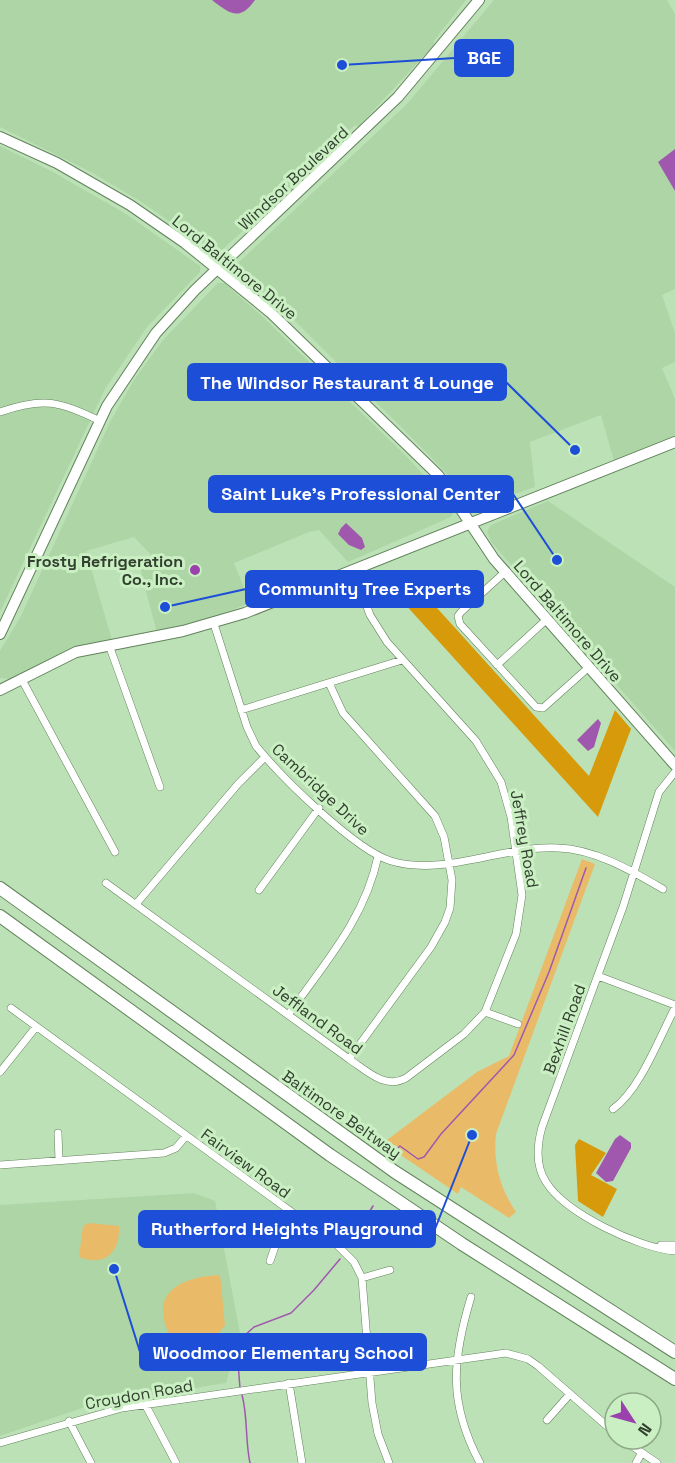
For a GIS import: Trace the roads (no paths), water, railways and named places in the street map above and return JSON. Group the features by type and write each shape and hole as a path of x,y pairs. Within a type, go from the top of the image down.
{"highway":[{"name":"Baltimore Beltway","path":"0,888 369,1154 522,1256 675,1352"},
{"path":"0,916 356,1172 509,1275 675,1379"}],"main road":[{"name":"Windsor Boulevard","path":"0,634 100,421 126,375 156,333 218,268 391,104 479,0"},
{"name":"Lord Baltimore Drive","path":"0,137 57,163 114,195 218,268 279,320 447,487 484,546 505,572 675,765"},
{"path":"0,690 76,652 214,624 675,442"}],"street":[{"path":"0,412 33,402 54,402 100,421"},
{"name":"Jeffrey Road","path":"354,569 370,615 402,660 476,741 494,767 507,798 522,895 520,919 485,1012"},
{"path":"505,572 458,616 460,624 496,665 533,704 540,708 589,667"},
{"path":"496,665 546,620"},
{"name":"Cambridge Drive","path":"214,624 251,738 265,757 355,842 378,856 414,865 544,848 566,848 634,872 663,889"},
{"path":"109,645 160,787"},
{"path":"242,710 402,660"},
{"path":"21,678 115,852"},
{"path":"330,683 343,713 435,816 444,837 450,862 452,893 445,922 431,947 349,1059"},
{"path":"136,904 238,784 265,757"},
{"name":"Bexhill Road","path":"675,772 659,792 598,976 538,1140 538,1160 545,1181 558,1197 611,1231 650,1246 675,1251"},
{"path":"259,890 319,808"},
{"path":"288,1015 360,914 378,856"},
{"name":"Jeffland Road","path":"106,883 381,1080 399,1082 464,1034 485,1012"},
{"path":"598,976 675,1007 627,1097 613,1109"},
{"name":"Fairview Road","path":"11,1008 348,1255 362,1278 375,1420 389,1463"},
{"path":"485,1012 518,1024"},
{"path":"0,1072 36,1027"},
{"path":"58,1133 59,1160"},
{"path":"0,1165 164,1153 176,1148 186,1136"},
{"path":"270,1261 288,1209"},
{"name":"Bexhill Road","path":"650,1246 675,1245"},
{"path":"362,1278 390,1270"},
{"path":"471,1297 455,1359 459,1412 467,1437 480,1463"},
{"name":"Croydon Road","path":"0,1443 69,1421 145,1404 493,1354 518,1355 538,1366 603,1423"},
{"path":"289,1383 302,1463"},
{"path":"547,1420 570,1394"},
{"path":"145,1404 177,1463"},
{"path":"69,1421 92,1463"},
{"path":"637,1451 657,1463"},
{"path":"636,1463 641,1454"}],"waterway":[{"path":"394,1151 400,1146 418,1159 424,1157 441,1134 514,1055 549,972 586,868"},
{"path":"350,1244 373,1206"},
{"path":"240,1388 238,1363 244,1336 254,1327 291,1313 340,1259"},
{"path":"242,1395 250,1463"}],"place":[{"name":"BGE","path":"342,65"},
{"name":"The Windsor Restaurant & Lounge","path":"575,450"},
{"name":"Saint Luke’s Professional Center","path":"557,560"},
{"name":"Frosty Refrigeration Co., Inc.","path":"195,570"},
{"name":"Community Tree Experts","path":"165,607"},
{"name":"Rutherford Heights Playground","path":"472,1135"},
{"name":"Woodmoor Elementary School","path":"114,1269"}]}
